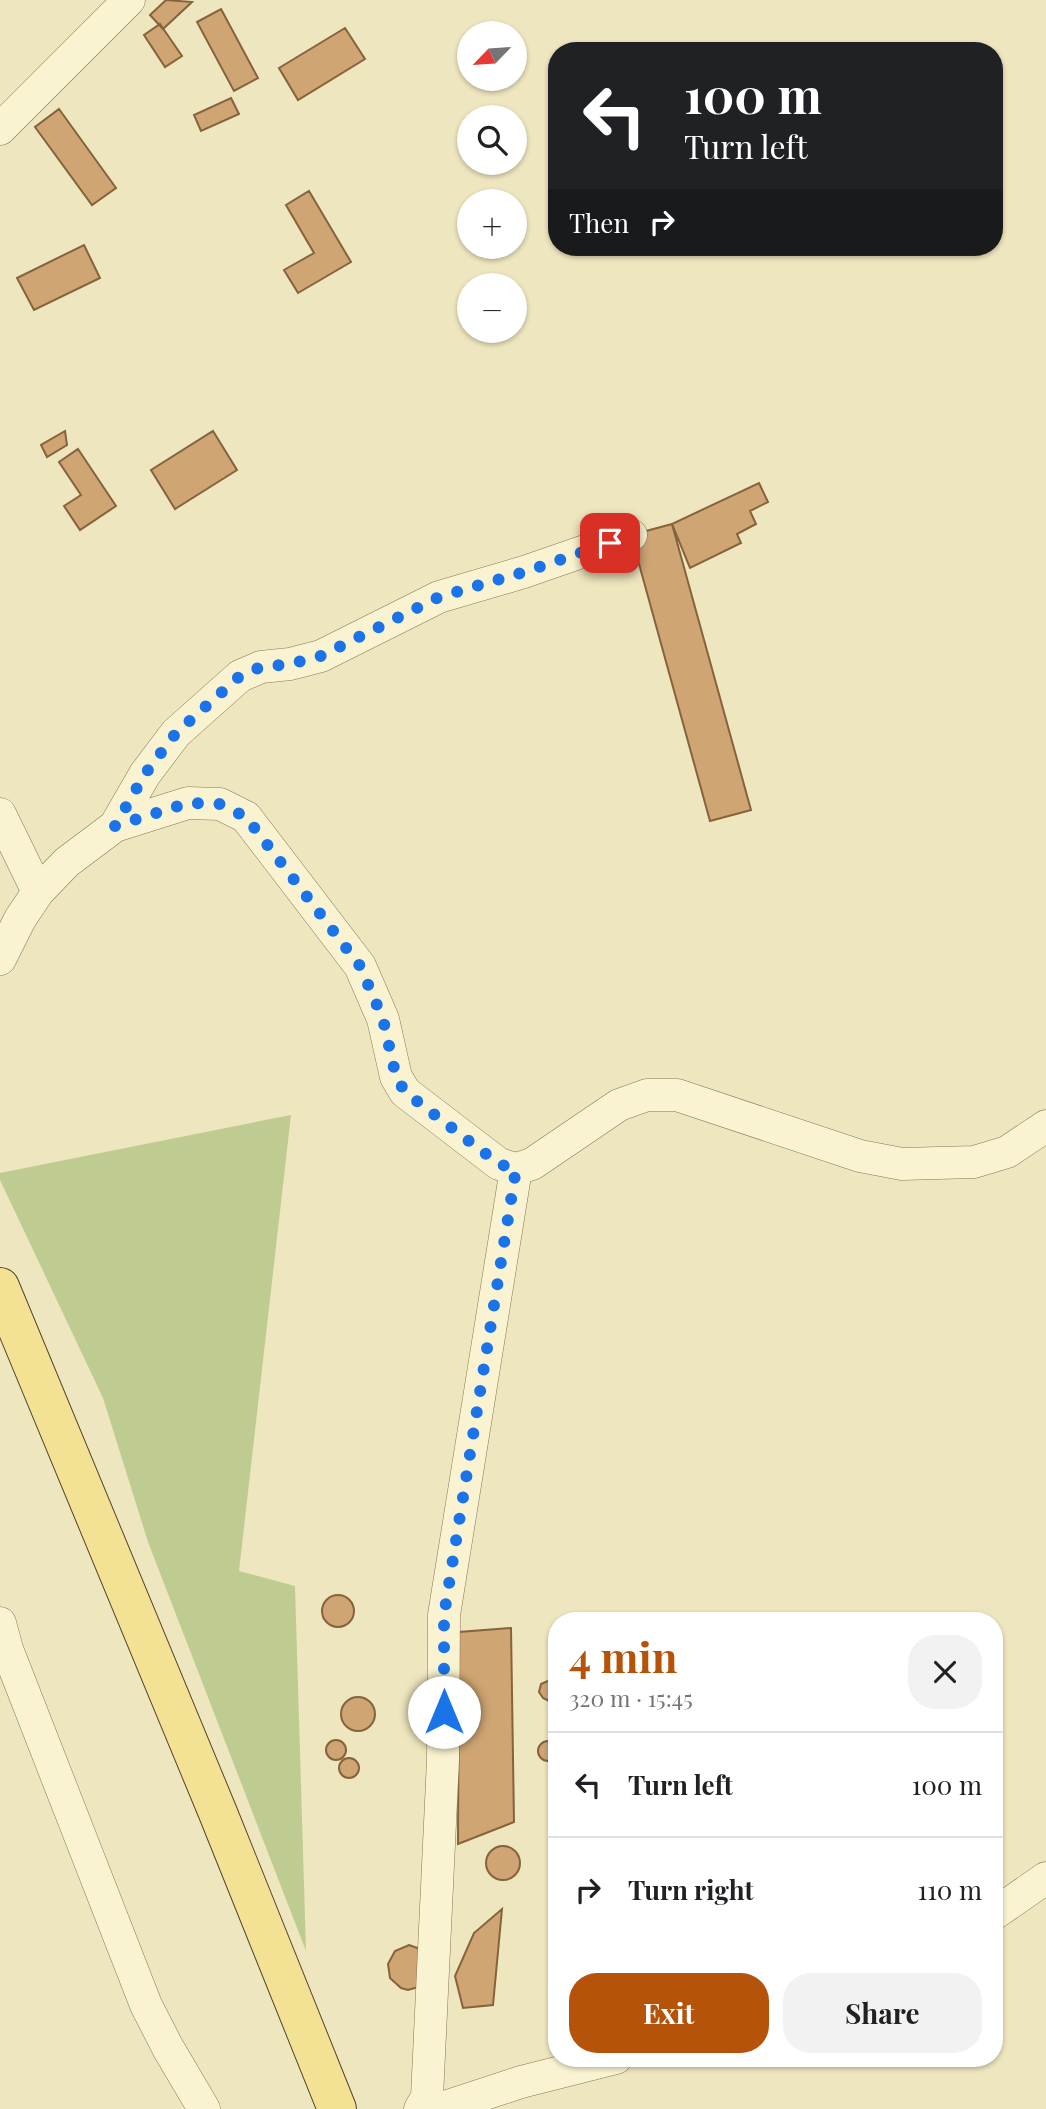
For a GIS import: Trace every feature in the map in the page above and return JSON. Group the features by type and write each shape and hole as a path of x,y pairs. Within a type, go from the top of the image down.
{"main road":[{"path":"0,1287 218,1813 337,2109"}],"street":[{"path":"0,129 129,0"},
{"path":"115,826 145,774 176,733 240,676 261,667 290,664 321,656 439,597 524,572 631,535"},
{"path":"0,959 19,919 38,892 67,862 115,826 188,803 220,804 246,817 360,966 383,1019 396,1077 405,1092 499,1164 516,1169 532,1164 619,1105 647,1095 677,1095 860,1156 902,1164 974,1161 1007,1152 1046,1126"},
{"path":"0,814 38,892"},
{"path":"420,2109 427,2097 441,1814 444,1615 516,1169"},
{"path":"0,1623 7,1649 146,2005 204,2109"},
{"path":"1003,1908 1046,1878"},
{"path":"439,2109 521,2082 580,2067"}],"green space":[{"path":"291,1115 239,1571 295,1586 306,1951 148,1542 103,1398 0,1180 0,1173"}],"building":[{"path":"166,0 192,2 163,29 150,15"},
{"path":"221,9 258,78 234,91 197,22"},
{"path":"160,24 182,56 165,67 144,35"},
{"path":"345,28 365,59 298,100 279,68"},
{"path":"231,98 239,114 201,131 194,115"},
{"path":"59,109 116,188 92,205 35,127"},
{"path":"309,191 351,262 298,293 284,270 314,253 286,205"},
{"path":"84,245 100,278 34,310 17,278"},
{"path":"65,431 67,445 47,457 41,445"},
{"path":"213,431 237,470 175,509 151,470"},
{"path":"78,449 116,506 80,530 64,506 81,495 59,462"},
{"path":"759,483 768,502 750,511 756,524 737,534 741,543 690,568 672,524"},
{"path":"672,524 751,810 710,821 631,535"},
{"path":"338,1595 349,1600 354,1611 349,1622 338,1627 327,1622 322,1611 327,1600"},
{"path":"511,1628 514,1822 458,1844 459,1632"},
{"path":"548,1681 548,1700 539,1692 541,1684"},
{"path":"358,1697 370,1702 375,1714 370,1726 358,1731 346,1726 341,1714 346,1702"},
{"path":"336,1740 343,1743 346,1750 343,1757 336,1760 329,1757 326,1750 329,1743"},
{"path":"548,1741 548,1761 538,1755 538,1747"},
{"path":"349,1758 356,1761 359,1768 356,1775 349,1778 342,1775 339,1768 342,1761"},
{"path":"503,1846 515,1851 520,1863 515,1875 503,1880 491,1875 486,1863 491,1851"},
{"path":"502,1909 493,2005 463,2008 455,1976 474,1933"},
{"path":"409,1945 423,1950 422,1986 408,1990 401,1988 390,1978 388,1964 395,1951"}],"route":[{"path":"444,1712 444,1615 516,1169 499,1164 405,1092 396,1077 383,1019 360,966 246,817 220,804 188,803 115,826 145,774 176,733 240,676 261,667 290,664 321,656 439,597 610,543"}]}
